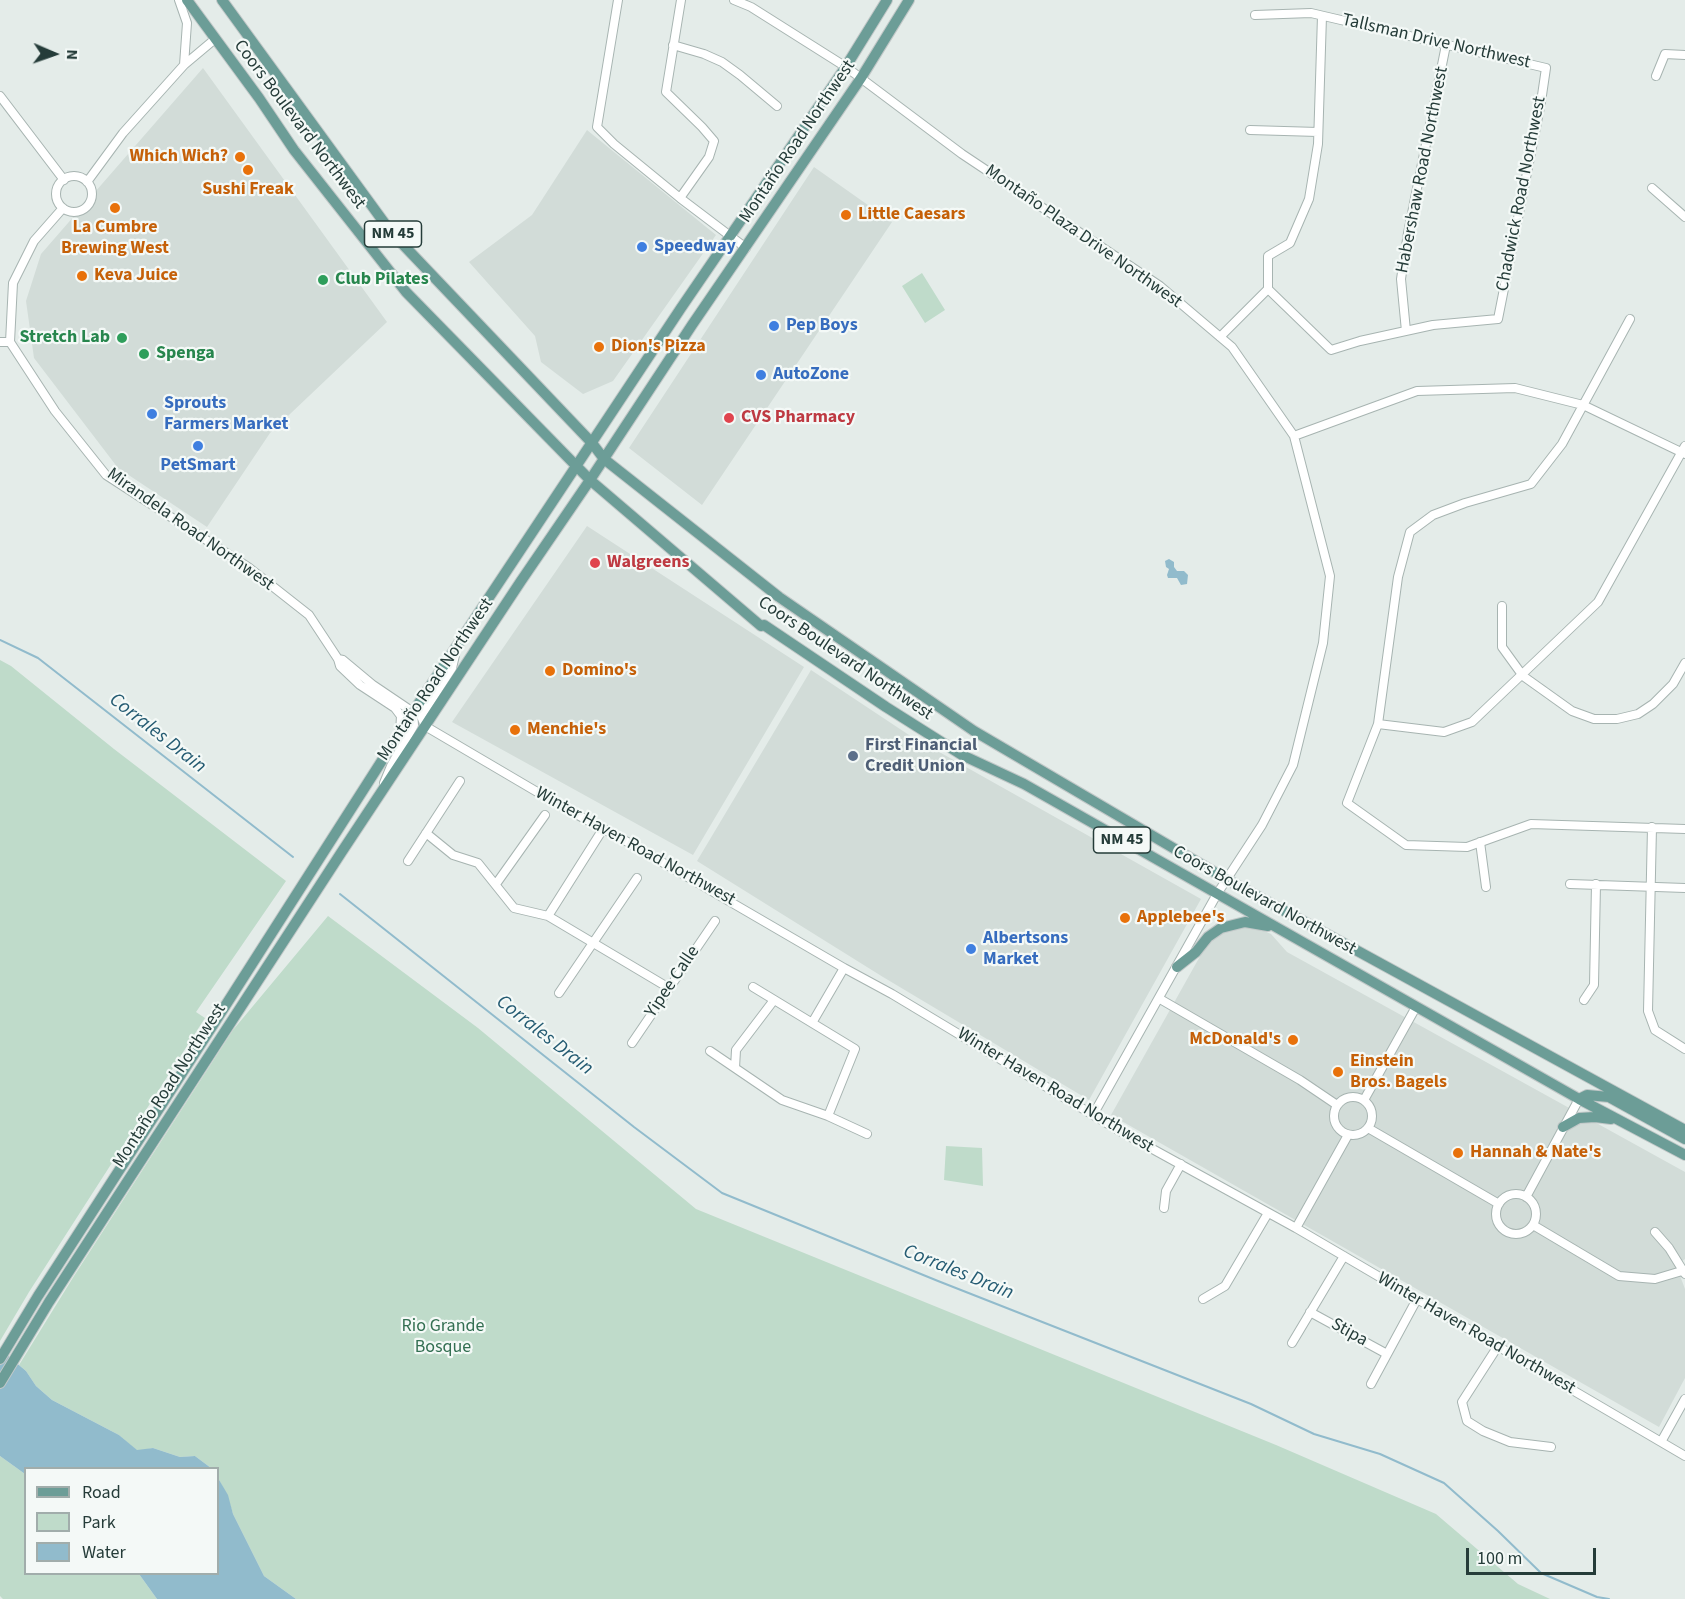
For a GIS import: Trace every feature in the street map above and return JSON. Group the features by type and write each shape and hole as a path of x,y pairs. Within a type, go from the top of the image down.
{"main road":[{"name":"Coors Boulevard Northwest","path":"187,0 294,150 406,292 590,480 761,626 764,625 962,755 1024,784 1579,1099 1685,1155"},
{"name":"Coors Boulevard Northwest","path":"222,0 392,232 592,443 604,459 779,597 974,731 1226,879 1685,1130"},
{"name":"Montaño Road Northwest","path":"0,1359 38,1296 413,712 846,67 887,0"},
{"name":"Montaño Road Northwest","path":"0,1383 49,1302 381,792 692,325 861,78 909,0"},
{"path":"1177,967 1221,927 1245,922 1277,927"},
{"path":"1579,1099 1593,1095 1609,1097 1685,1139"},
{"path":"1563,1127 1579,1118 1619,1120"}],"street":[{"path":"179,0 187,23 184,65"},
{"path":"618,0 597,127 614,144 680,198 746,248"},
{"path":"680,198 710,157 714,141 666,92 681,0"},
{"name":"Montaño Plaza Drive Northwest","path":"734,0 753,4 846,67 962,154 1160,286 1232,347 1294,436 1330,576 1323,643 1293,765 1262,825 1217,894 1093,1115"},
{"name":"Tallsman Drive Northwest","path":"1255,15 1311,13 1546,68"},
{"path":"1220,337 1268,289 1268,256 1290,243 1309,199 1318,132 1322,16"},
{"path":"87,182 123,133 184,65 215,39"},
{"path":"673,45 722,62 777,106"},
{"name":"Habershaw Road Northwest","path":"1406,331 1401,279 1408,233 1446,45"},
{"path":"1656,76 1665,54 1685,56"},
{"name":"Chadwick Road Northwest","path":"1406,331 1433,325 1498,319 1546,68"},
{"path":"0,96 64,180"},
{"path":"1250,130 1318,132"},
{"path":"75,176 87,182 92,193 88,205 76,212 63,208 56,193 64,180 75,176"},
{"path":"1652,188 1685,217"},
{"path":"0,342 10,342 13,283 34,241 63,208"},
{"path":"1268,289 1330,350 1406,331"},
{"path":"1630,319 1562,444 1531,484 1433,515 1410,532 1398,577 1378,724 1347,803 1406,845 1467,846 1531,824 1685,829"},
{"name":"Mirandela Road Northwest","path":"10,342 56,411 106,475 248,567 309,615 338,659 340,666 358,684 395,708 401,716 400,732"},
{"path":"1294,436 1416,391 1515,388 1583,405 1684,451 1598,602 1523,676 1472,722 1444,732 1378,724"},
{"path":"1502,606 1502,647 1523,676 1572,711 1594,719 1617,719 1638,714 1653,704 1672,684 1685,663"},
{"path":"425,726 421,716 452,668 456,647"},
{"path":"338,659 343,660 373,685 413,712 414,725 391,766 381,792"},
{"name":"Winter Haven Road Northwest","path":"425,726 892,994 1093,1115 1296,1228 1685,1456"},
{"path":"408,861 460,781"},
{"path":"496,884 544,815"},
{"path":"1652,827 1648,1011 1655,1030 1685,1049"},
{"path":"548,916 603,829"},
{"path":"426,833 453,855 478,863 514,908 548,916 669,988"},
{"path":"1480,842 1486,887"},
{"path":"559,993 637,878"},
{"path":"1570,884 1685,888"},
{"path":"1584,1000 1594,985 1596,884"},
{"name":"Yipee Calle","path":"632,1043 715,921"},
{"path":"812,1023 844,968"},
{"path":"753,987 855,1049 828,1116"},
{"path":"1160,999 1300,1080 1337,1105"},
{"path":"735,1068 735,1050 774,1000"},
{"path":"1364,1100 1416,1007"},
{"path":"710,1051 782,1100 828,1116 867,1134"},
{"path":"1349,1097 1364,1100 1372,1114 1368,1128 1359,1135 1348,1135 1338,1129 1333,1118 1337,1105 1349,1097"},
{"path":"1526,1197 1579,1099"},
{"path":"1368,1128 1499,1204"},
{"path":"1296,1228 1348,1135"},
{"path":"1164,1208 1166,1191 1181,1164"},
{"path":"1513,1195 1526,1197 1534,1206 1536,1213 1533,1225 1523,1233 1510,1234 1496,1220 1499,1204 1506,1197 1513,1195"},
{"path":"1203,1299 1225,1286 1268,1213"},
{"path":"1533,1225 1619,1275 1655,1279 1684,1272 1669,1248 1655,1232"},
{"path":"1292,1343 1344,1256"},
{"path":"1371,1384 1417,1299"},
{"name":"Stipa","path":"1310,1312 1387,1354"},
{"path":"1498,1346 1462,1402 1467,1422 1510,1442 1551,1447"},
{"path":"1661,1442 1685,1399"}],"shaded area":[{"path":"203,68 387,322 270,433 207,527 118,468 34,358 26,301 41,254"},
{"path":"587,130 716,235 613,381 583,394 541,362 535,336 469,262 532,215"},
{"path":"814,167 892,222 702,505 629,448"},
{"path":"587,526 804,667 693,855 452,722"},
{"path":"811,670 909,735 1201,899 1089,1100 883,977 697,861"},
{"path":"1237,925 1255,927 1271,934 1287,952 1685,1172 1685,1259 1676,1265 1685,1289 1685,1378 1659,1427 1111,1115 1208,942 1218,934"}],"green space":[{"path":"922,273 945,310 925,323 902,286"},
{"path":"0,660 11,666 114,749 286,881 196,1012 205,1018 0,1341"},
{"name":"Rio Grande Bosque","path":"328,916 478,1028 696,1209 1276,1445 1436,1514 1518,1584 1550,1599 296,1599 264,1576 233,1514 219,1480 219,1467 210,1467 195,1456 180,1457 153,1448 137,1451 119,1435 52,1400 36,1386 19,1365 233,1030"},
{"path":"946,1146 982,1148 983,1186 944,1180"},
{"path":"0,1456 24,1473 24,1575 140,1575 157,1599 3,1599 0,1596"}],"water":[{"path":"1169,559 1174,562 1177,571 1184,571 1188,575 1187,584 1181,585 1177,578 1168,578 1169,569 1165,561"},
{"path":"0,1349 26,1371 36,1386 52,1400 119,1435 137,1450 153,1448 180,1457 195,1456 210,1467 24,1467 24,1473 0,1456"},
{"path":"219,1480 228,1495 233,1514 264,1576 296,1599 157,1599 140,1575 219,1575"}],"waterway":[{"name":"Corrales Drain","path":"0,640 38,658 293,857"},
{"name":"Corrales Drain","path":"340,894 634,1127 722,1193 1251,1404 1314,1434 1380,1454 1444,1483 1541,1573 1597,1597 1609,1599"}],"place":[{"name":"Which Wich?","path":"240,157"},
{"name":"Sushi Freak","path":"248,170"},
{"name":"La Cumbre Brewing West","path":"115,208"},
{"name":"Little Caesars","path":"846,215"},
{"name":"Speedway","path":"642,247"},
{"name":"Keva Juice","path":"82,276"},
{"name":"Club Pilates","path":"323,280"},
{"name":"Pep Boys","path":"774,326"},
{"name":"Stretch Lab","path":"122,338"},
{"name":"Dion's Pizza","path":"599,347"},
{"name":"Spenga","path":"144,354"},
{"name":"AutoZone","path":"761,375"},
{"name":"Sprouts Farmers Market","path":"152,414"},
{"name":"CVS Pharmacy","path":"729,418"},
{"name":"PetSmart","path":"198,446"},
{"name":"Walgreens","path":"595,563"},
{"name":"Domino's","path":"550,671"},
{"name":"Menchie's","path":"515,730"},
{"name":"First Financial Credit Union","path":"853,756"},
{"name":"Applebee's","path":"1125,918"},
{"name":"Albertsons Market","path":"971,949"},
{"name":"McDonald's","path":"1293,1040"},
{"name":"Einstein Bros. Bagels","path":"1338,1072"},
{"name":"Hannah & Nate's","path":"1458,1153"}]}
